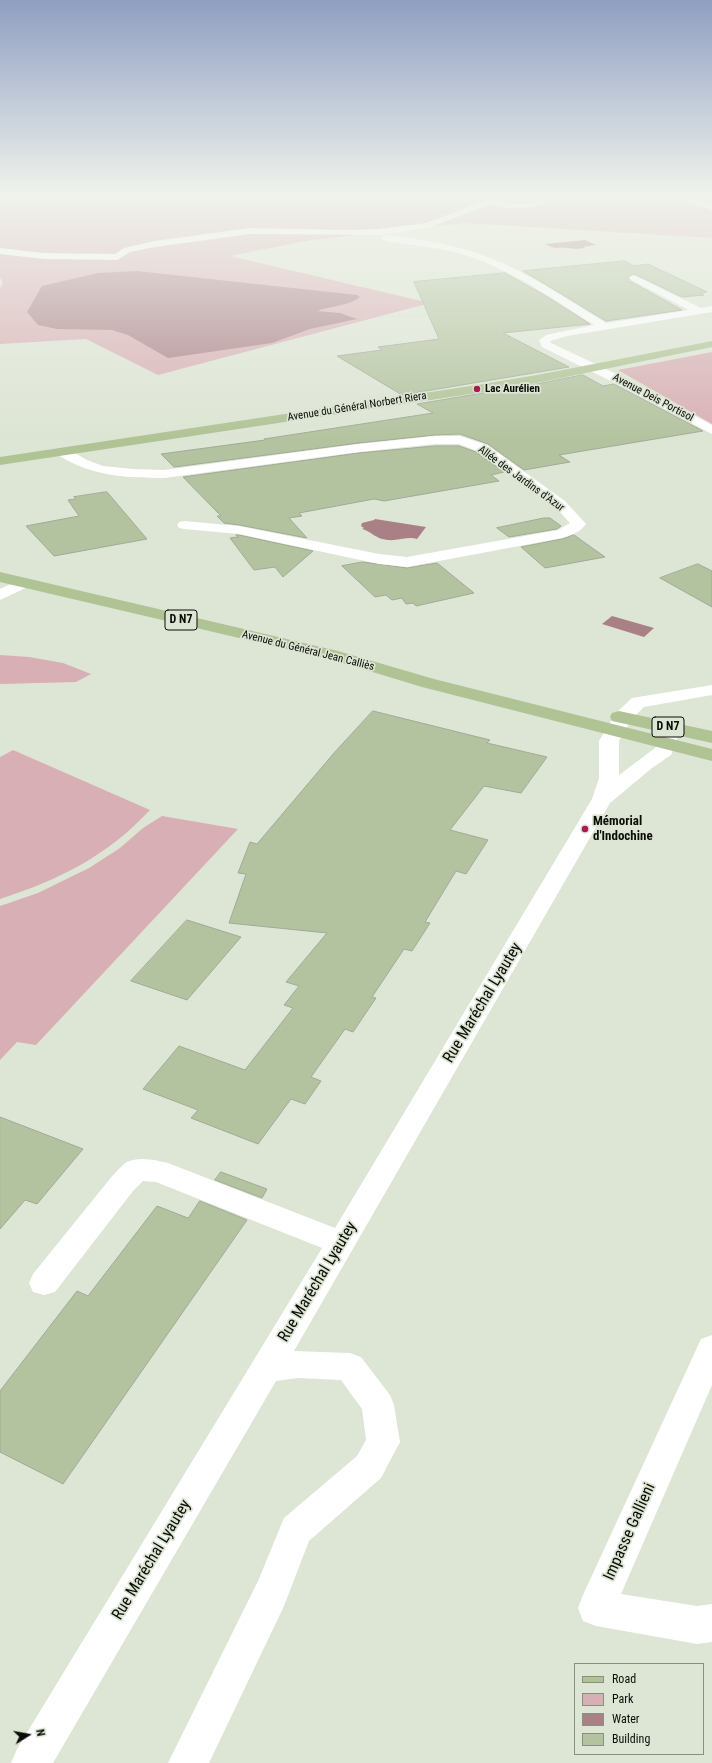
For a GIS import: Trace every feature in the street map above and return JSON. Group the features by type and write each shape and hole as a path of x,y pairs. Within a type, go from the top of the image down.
{"main road":[{"name":"Avenue du Général Norbert Riera","path":"0,461 484,388 537,379 712,344"},
{"name":"Avenue du Général Jean Calliès","path":"0,577 338,656 428,683 669,736"},
{"name":"D N7","path":"669,736 712,737"},
{"path":"669,736 712,755"}],"street":[{"path":"520,276 604,327 712,309"},
{"path":"634,278 700,311"},
{"name":"Avenue Deis Portisol","path":"604,327 550,336 544,340 546,345 593,367 712,430"},
{"name":"Allée des Jardins d'Azur","path":"63,452 82,463 103,470 131,474 164,474 366,447 435,440 460,440 482,448 560,504 579,524 562,534 407,562 379,559 239,530 184,525"},
{"path":"0,596 24,583"},
{"path":"602,799 609,778 609,741 619,724 638,702 712,690"},
{"path":"602,799 645,764 664,751 669,736"},
{"name":"Rue Maréchal Lyautey","path":"31,1763 341,1243 602,799"},
{"path":"44,1283 123,1183 137,1170 158,1171 341,1243"},
{"name":"Impasse Gallieni","path":"712,1349 596,1608 697,1625 712,1623"},
{"path":"188,1763 271,1593 296,1530 369,1467 383,1442 378,1405 350,1367 298,1364 266,1368"}],"green space":[{"path":"316,276 430,303 158,375 86,339 0,344 0,288 3,283 0,277"},
{"path":"712,352 712,424 618,370"},
{"path":"0,655 29,657 63,663 91,674 76,682 0,684"},
{"path":"13,750 150,810 117,841 81,865 42,884 0,899 0,757"},
{"path":"162,816 238,829 36,1045 17,1042 0,1060 0,906 38,893 89,868 120,848 143,828"}],"water":[{"path":"84,276 185,276 357,295 360,297 345,304 317,311 340,313 357,319 310,329 272,343 168,358 128,335 112,330 57,329 38,325 27,312 42,286"},
{"path":"375,519 426,527 417,539 384,539 376,537 368,531 362,529 364,528 361,526 362,523"},
{"path":"612,616 654,628 644,637 602,624"}],"building":[{"path":"472,276 511,276 546,296 590,324 503,333 569,367 402,395 337,356 382,350 378,347 439,339 414,282"},
{"path":"532,276 629,276 628,277 630,281 682,310 606,321"},
{"path":"639,276 674,276 707,292 700,293 704,295 682,297"},
{"path":"583,375 603,386 614,384 703,431 559,455 570,462 524,470 488,444 460,434 435,435 359,443 174,467 161,454 265,440 264,439 433,413 417,404"},
{"path":"435,446 459,446 476,452 504,472 491,475 499,481 384,501 374,499 299,513 302,516 289,518 307,538 224,523 217,516 221,516 183,477 359,453"},
{"path":"107,492 147,539 54,556 26,526 79,516 68,500 76,499 74,497"},
{"path":"550,518 561,526 557,529 509,537 497,528"},
{"path":"236,535 313,551 283,577 275,567 254,570 230,538 238,537"},
{"path":"574,535 605,557 545,568 521,547 562,539"},
{"path":"363,562 407,568 437,563 474,593 416,606 413,603 406,604 402,598 392,600 386,595 375,597 342,566"},
{"path":"698,564 712,571 712,607 660,578"},
{"path":"373,711 490,740 487,743 547,757 521,793 484,786 450,830 488,840 466,874 456,871 425,922 430,923 412,951 404,949 372,997 376,998 353,1032 345,1029 311,1077 321,1081 305,1104 291,1099 258,1144 191,1118 198,1110 143,1089 179,1046 245,1070 293,1008 284,1005 299,986 286,982 327,933 229,923 246,874 238,873 250,842 257,844 334,753"},
{"path":"187,920 241,937 187,1000 131,981"},
{"path":"0,1117 83,1149 37,1204 25,1200 0,1229"},
{"path":"221,1172 267,1189 262,1198 215,1180"},
{"path":"200,1201 247,1220 63,1484 0,1452 0,1391 77,1291 88,1296 157,1206 188,1218"}],"place":[{"name":"Lac Aurélien","path":"477,389"},
{"name":"Mémorial d'Indochine","path":"585,829"}]}
